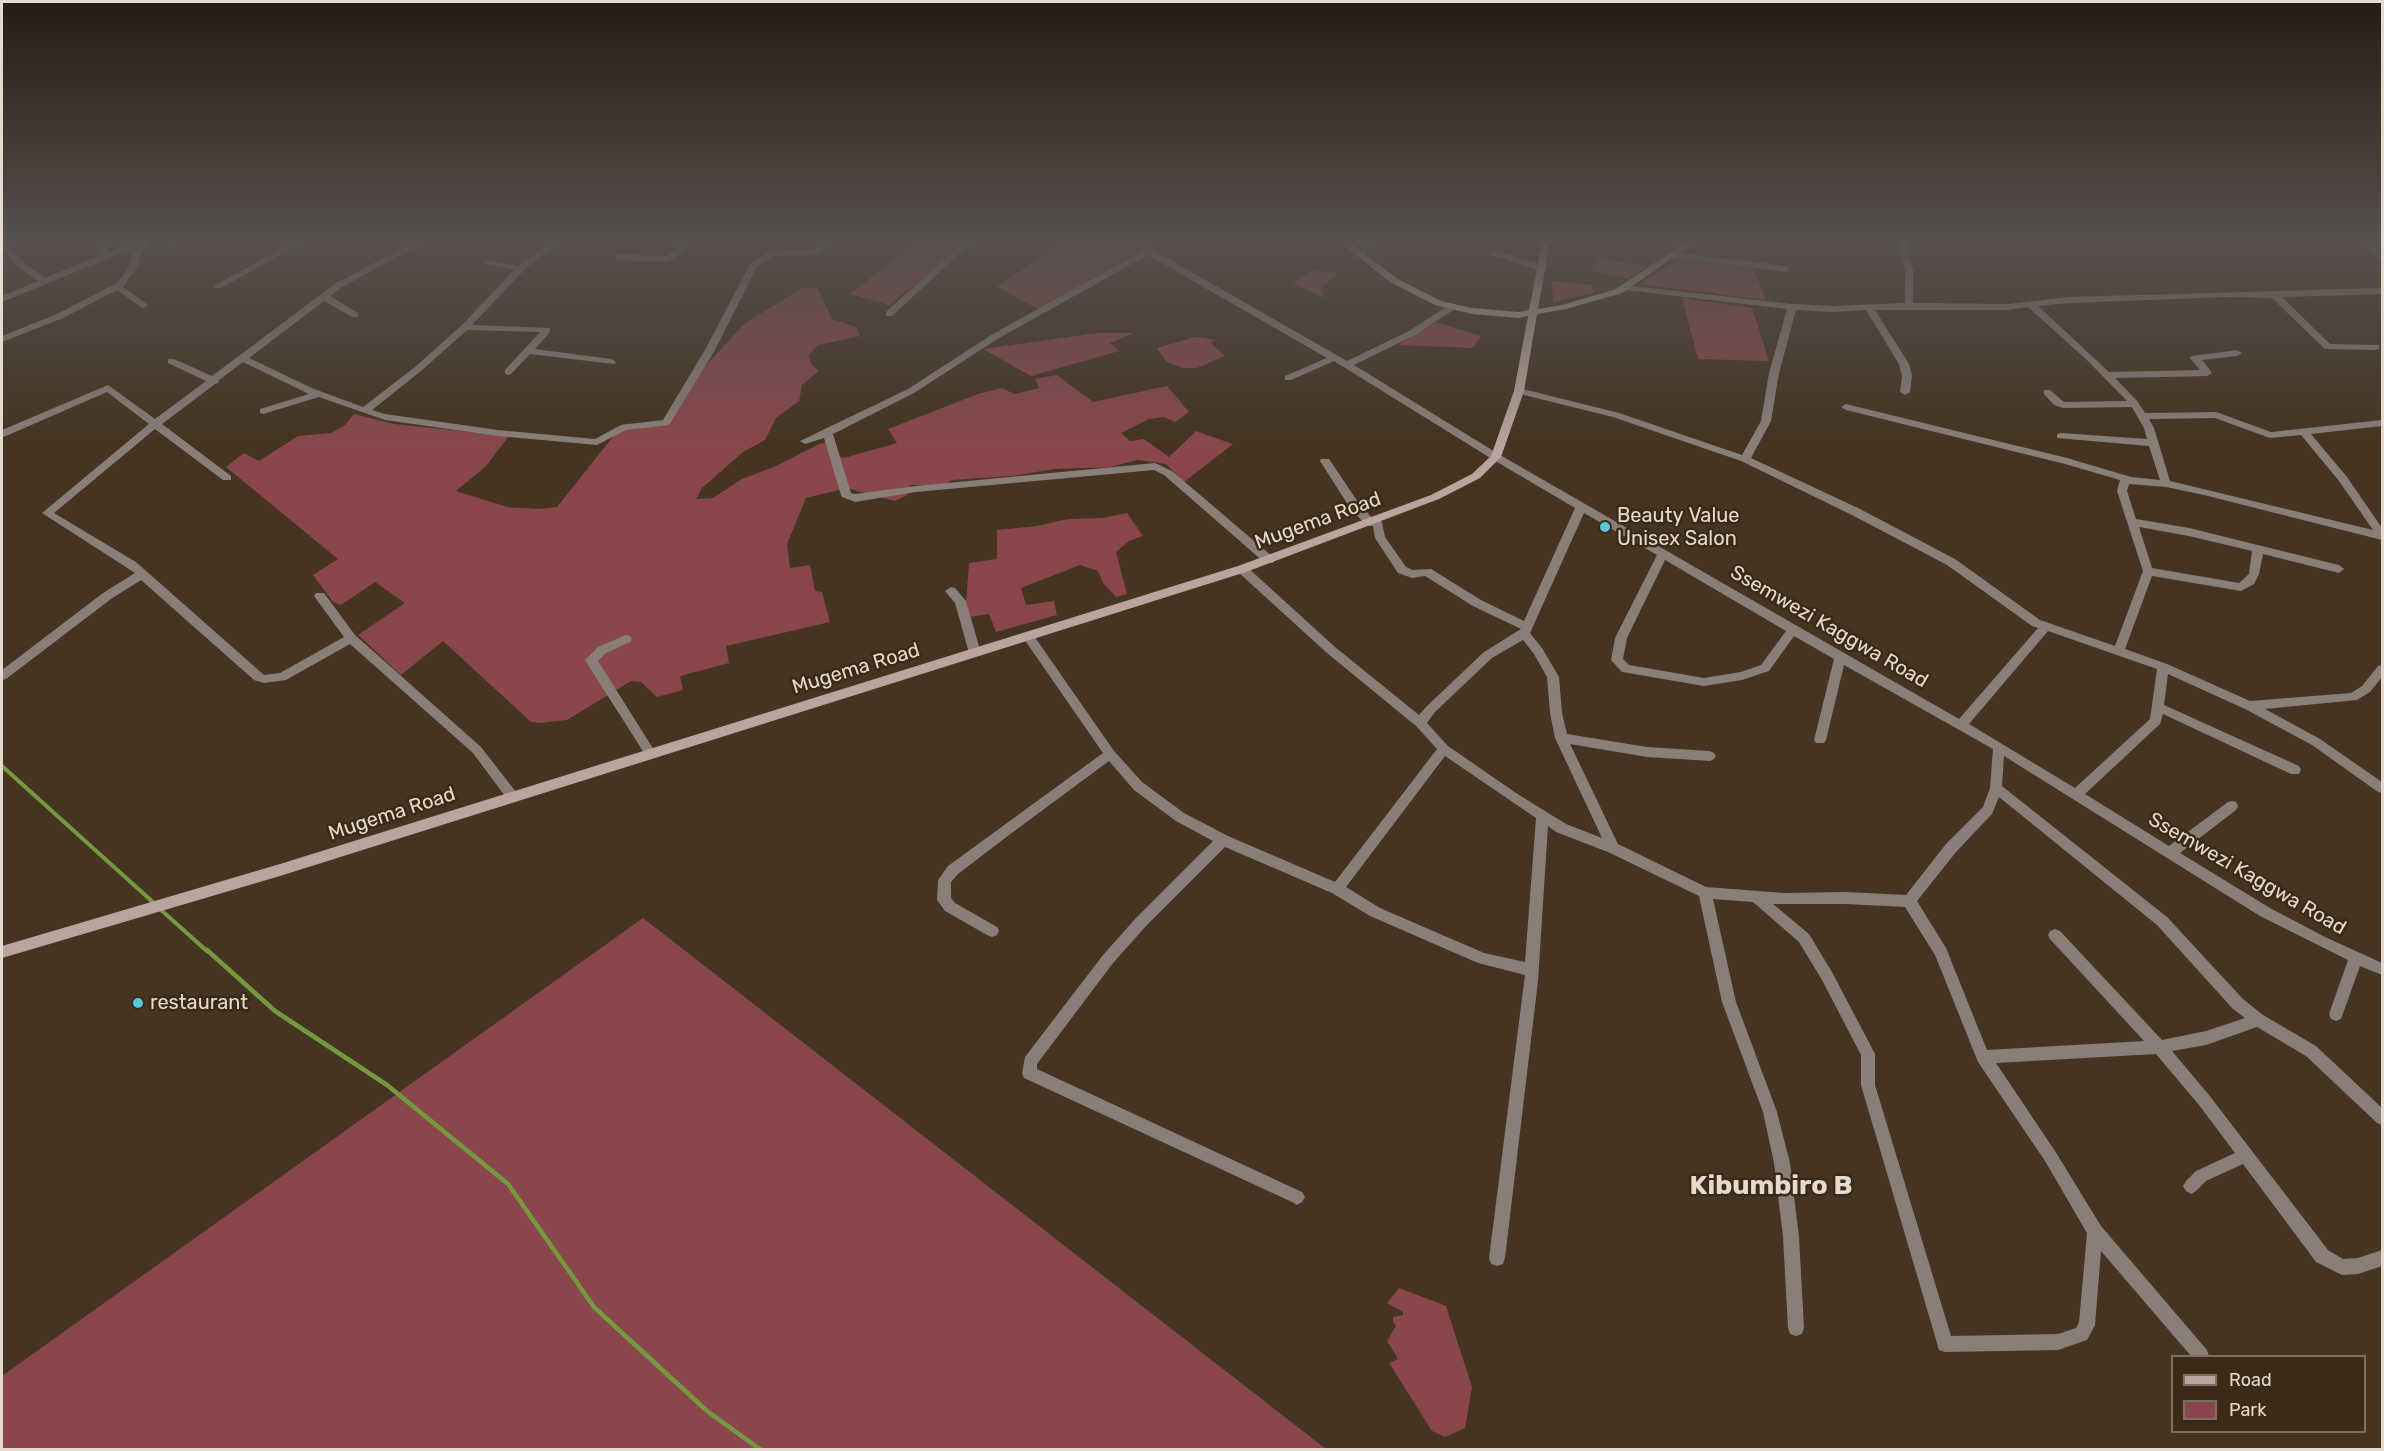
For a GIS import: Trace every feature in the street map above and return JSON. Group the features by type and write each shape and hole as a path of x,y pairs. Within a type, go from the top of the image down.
{"street":[{"path":"2,339 72,310"},
{"path":"307,310 156,423 47,513 79,530 141,574 258,677 264,679 282,677 351,638"},
{"path":"346,310 355,315"},
{"path":"364,411 418,369 481,310"},
{"path":"243,359 319,394 385,417 498,433 597,442 624,427 666,423 710,350 731,310"},
{"path":"889,314 894,310"},
{"path":"805,441 828,433 911,391 996,336 1043,310"},
{"name":"Ssemwezi Kaggwa Road","path":"1250,310 1347,365 1581,507 1999,747 2265,912 2356,957 2381,965"},
{"path":"1347,365 1413,333 1448,310"},
{"path":"1469,310 1496,314 1533,313 1549,310"},
{"name":"Mugema Road","path":"2,951 146,909 975,653 1242,569 1374,522 1459,486 1476,476 1496,457 1519,391 1534,310"},
{"path":"1744,459 1766,421 1774,373 1791,310"},
{"path":"1870,310 1904,364 1907,376 1905,392"},
{"path":"2036,310 2135,404 2143,416 2154,443 2166,484"},
{"path":"2289,310 2328,347 2376,347"},
{"path":"465,327 547,330 508,372"},
{"path":"529,351 611,362"},
{"path":"2107,375 2206,373 2195,357 2237,352"},
{"path":"1288,378 1334,358"},
{"path":"171,361 215,381"},
{"path":"2,434 108,388 227,478"},
{"path":"1519,391 1616,415 1744,459 1856,512 1951,562 2044,628 2163,667 2249,706 2316,742 2382,788"},
{"path":"2048,392 2056,403 2063,405 2135,404"},
{"path":"263,411 319,394"},
{"path":"1846,407 2067,461 2131,480 2166,484 2382,536 2379,522 2304,432"},
{"path":"2143,416 2216,414 2263,434 2382,423"},
{"path":"828,433 846,495 855,498 916,489 1155,466 1168,473 1269,560"},
{"path":"2061,436 2154,443"},
{"path":"1325,461 1354,505 1374,522 1380,538 1402,570 1412,574 1427,572 1526,631 1553,677 1561,738 1613,848"},
{"path":"2119,651 2148,571 2121,488 2124,482 2131,480"},
{"path":"1420,723 1488,656 1526,631 1581,507"},
{"path":"2132,522 2189,532 2339,569"},
{"path":"2148,571 2186,575 2232,587 2241,587 2250,581 2254,574 2258,549"},
{"path":"1663,553 1621,638 1617,660 1626,669 1704,682 1742,676 1765,668 1793,629"},
{"path":"1242,569 1331,650 1420,723 1444,749 1542,817 1572,833 1613,848 1705,893 1757,898 1909,901"},
{"path":"2,676 107,596 141,574"},
{"path":"951,591 960,601 975,653"},
{"path":"320,596 351,638 477,750 512,796"},
{"path":"1961,725 2044,628"},
{"path":"1028,636 1110,754 1138,786 1180,817 1223,840 1337,889 1375,912 1476,956 1493,963 1532,970"},
{"path":"626,639 602,650 591,660 650,753"},
{"path":"1820,740 1833,696 1840,657"},
{"path":"2076,794 2156,721 2163,667"},
{"path":"2249,706 2353,697 2366,689 2382,669"},
{"path":"2158,707 2295,770"},
{"path":"1561,738 1647,752 1710,756"},
{"path":"1909,901 1951,848 1988,810 1996,788 1999,747"},
{"path":"1337,889 1444,749"},
{"path":"992,931 950,907 944,900 945,880 953,870 1004,831 1110,754"},
{"path":"1996,788 2162,921 2180,937 2224,990 2258,1020 2311,1051 2382,1118"},
{"path":"2170,853 2232,806"},
{"path":"1497,1258 1532,970 1542,817"},
{"path":"1223,840 1141,922 1108,959 1030,1062 1029,1072 1298,1197"},
{"path":"1705,893 1729,1002 1770,1112 1782,1163 1791,1237 1796,1328"},
{"path":"1757,898 1804,938 1869,1054 1868,1085 1945,1344 2058,1342 2081,1334 2088,1325 2095,1232"},
{"path":"1909,901 1941,952 1983,1057 2050,1156 2095,1232 2200,1355"},
{"path":"2055,934 2159,1047 2204,1100 2322,1256 2342,1267 2358,1266 2382,1258"},
{"path":"2336,1014 2356,957"},
{"path":"1983,1057 2159,1047 2206,1038 2258,1020"},
{"path":"2191,1186 2201,1176 2245,1156"}],"green space":[{"path":"767,310 828,310 832,319 856,327 860,336 818,345 809,355 811,364 819,371 802,385 799,401 776,418 765,440 743,452 702,488 696,499 713,498 742,479 776,466 819,444 827,442 832,454 844,458 897,443 888,429 978,394 1002,388 1014,394 1039,388 1035,379 1057,375 1093,402 1167,386 1189,412 1175,422 1164,417 1149,419 1121,433 1130,441 1144,439 1169,457 1196,431 1233,444 1184,482 1166,464 1138,460 1110,467 1055,469 1012,476 952,480 942,486 910,485 907,495 895,501 847,488 806,498 787,544 790,568 810,565 815,591 822,592 830,622 726,646 729,663 680,676 683,690 657,697 641,682 631,681 567,720 541,723 531,722 443,641 401,675 358,635 405,603 375,582 341,605 333,602 313,575 338,559 226,467 244,453 259,461 298,436 331,433 345,425 354,414 394,424 509,436 486,466 456,491 507,507 540,509 557,507 623,424 661,423 691,382 744,324"},
{"path":"1685,310 1753,310 1769,361 1698,359"},
{"path":"1436,322 1481,336 1472,348 1398,345"},
{"path":"1098,333 1134,333 1110,343 1119,351 1031,376 983,349"},
{"path":"1195,337 1218,340 1210,342 1225,356 1197,368 1184,368 1167,362 1157,348"},
{"path":"1127,513 1143,536 1129,541 1116,552 1127,594 1116,597 1103,583 1098,571 1080,565 1021,588 1026,605 1054,601 1057,615 996,632 989,614 969,617 966,605 969,563 997,559 997,530 1037,526 1068,519 1103,518"},
{"path":"643,918 1326,1449 2,1449 2,1376"},
{"path":"1399,1288 1446,1306 1472,1387 1465,1428 1445,1437 1432,1431 1389,1363 1398,1359 1387,1341 1396,1326 1393,1317 1403,1315 1403,1312 1387,1303"}],"waterway":[{"path":"2,766 155,904"},
{"path":"160,909 208,952"},
{"path":"207,950 275,1011 387,1085 508,1184 594,1307 707,1411 761,1450"}],"place":[{"name":"Beauty Value Unisex Salon","path":"1605,527"},
{"name":"restaurant","path":"138,1003"}],"district":[{"name":"Kibumbiro B","path":"1771,1186"}]}
